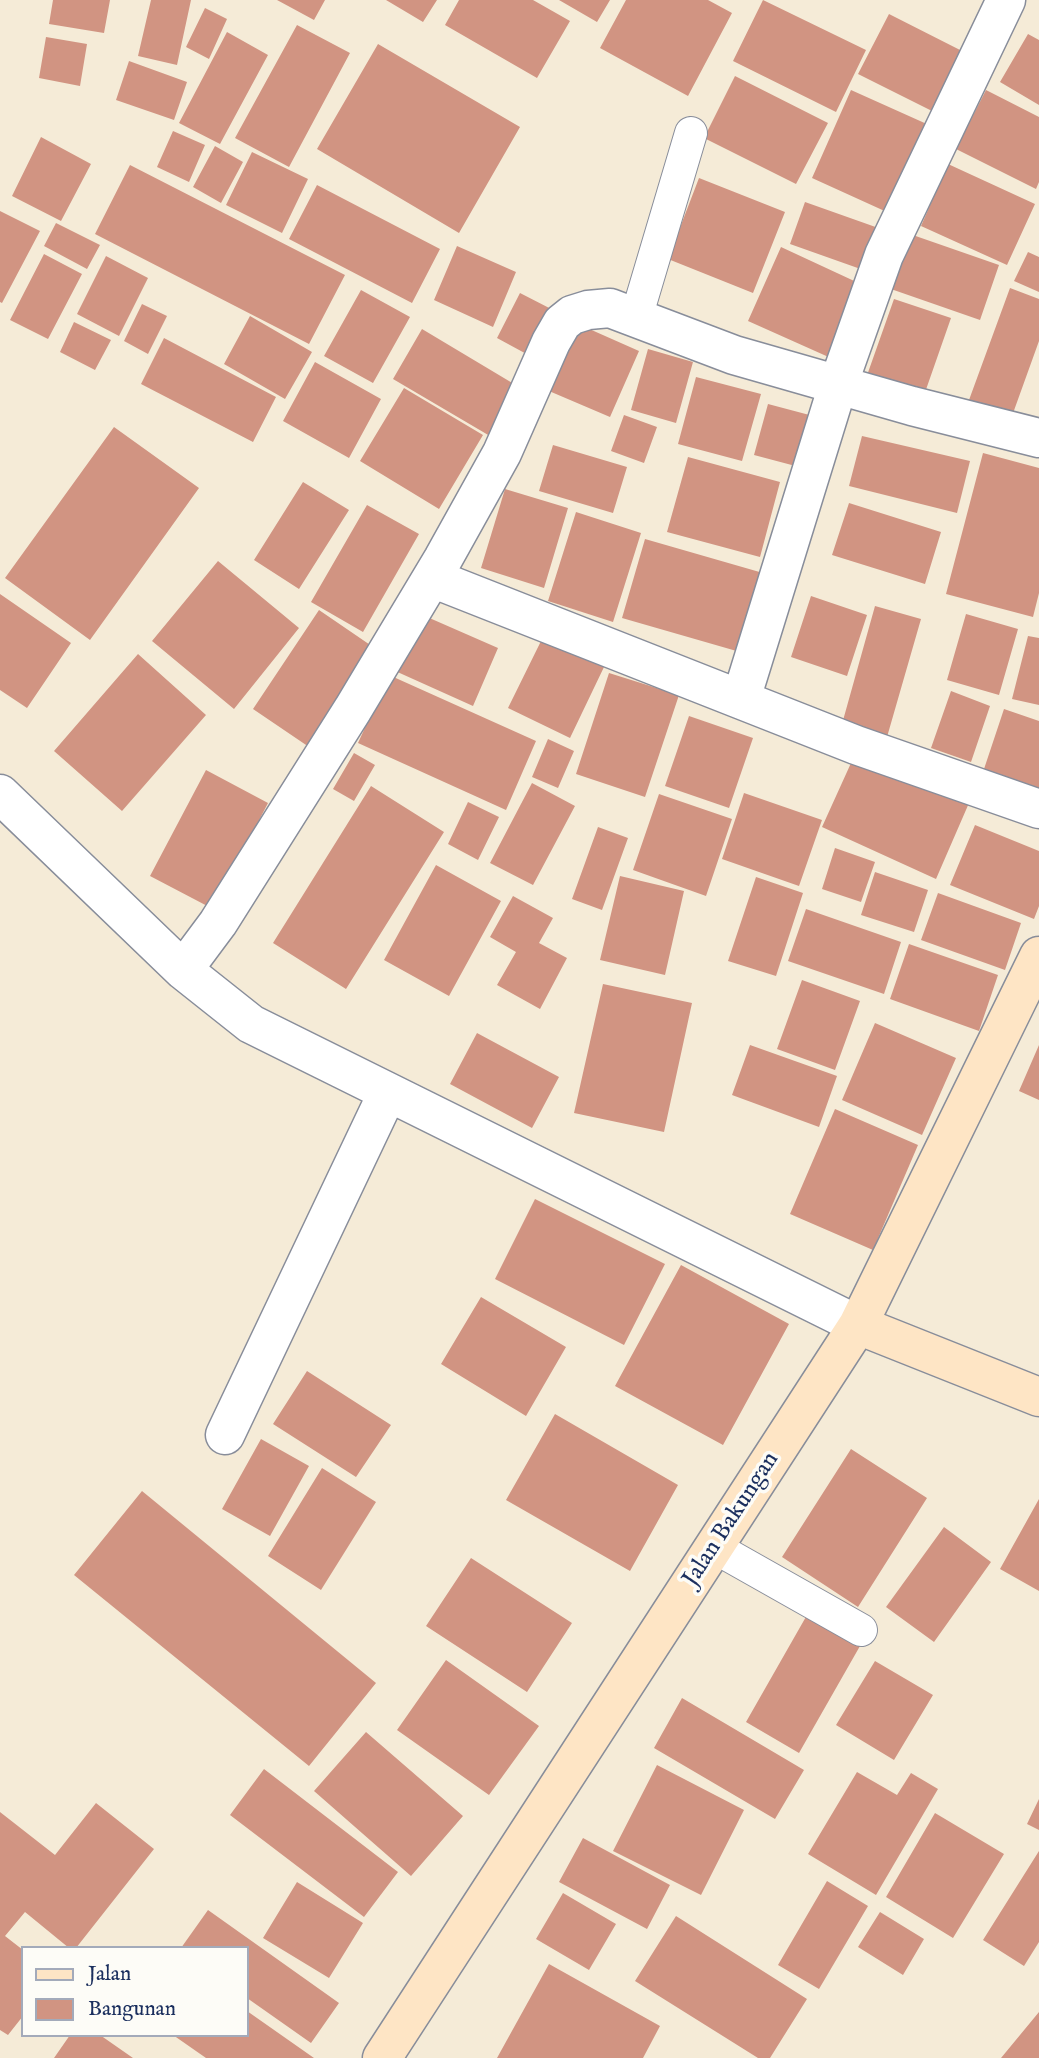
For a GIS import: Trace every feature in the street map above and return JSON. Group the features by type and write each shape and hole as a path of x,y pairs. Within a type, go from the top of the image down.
{"main road":[{"name":"Jalan Bakungan","path":"382,2058 858,1325 1039,957"},
{"path":"858,1325 1039,1397"}],"street":[{"path":"741,699 838,385 884,255 1006,0"},
{"path":"183,970 232,901 432,578 502,453 551,342 562,323 572,315 610,308 734,355 1039,438"},
{"path":"432,578 856,745 1039,809"},
{"path":"0,794 183,970 251,1024 858,1325"},
{"path":"225,1434 388,1092"}],"lane":[{"path":"636,318 691,133"},
{"path":"714,1547 861,1630"}],"building":[{"path":"53,0 110,0 104,33 49,24"},
{"path":"151,0 191,0 177,65 138,56"},
{"path":"277,0 325,0 314,20"},
{"path":"386,0 437,0 423,22"},
{"path":"459,0 533,0 570,21 537,78 445,25"},
{"path":"559,0 610,0 597,22"},
{"path":"626,0 708,0 732,13 688,96 600,48"},
{"path":"763,0 866,50 836,112 733,61"},
{"path":"205,8 227,19 209,59 186,47"},
{"path":"889,14 964,52 934,112 858,74"},
{"path":"297,25 350,53 289,167 235,138"},
{"path":"227,32 268,55 220,144 179,123"},
{"path":"1028,34 1039,40 1039,105 1000,82"},
{"path":"46,37 87,44 80,86 39,78"},
{"path":"378,44 520,127 459,233 317,149"},
{"path":"129,61 187,82 174,120 116,100"},
{"path":"735,76 828,123 796,184 704,138"},
{"path":"851,90 929,125 889,213 812,178"},
{"path":"986,90 1039,117 1039,182 1036,189 956,149"},
{"path":"173,131 205,145 189,182 157,167"},
{"path":"41,137 91,164 61,221 12,196"},
{"path":"215,146 243,162 221,203 193,187"},
{"path":"252,152 308,179 282,233 226,205"},
{"path":"948,164 1035,204 1007,265 921,226"},
{"path":"130,165 345,275 309,344 95,234"},
{"path":"699,178 785,212 753,293 668,259"},
{"path":"317,185 440,249 412,303 289,239"},
{"path":"805,202 884,230 869,272 790,244"},
{"path":"0,211 40,231 2,303 0,302"},
{"path":"56,223 100,245 87,269 44,246"},
{"path":"907,233 999,265 980,320 888,288"},
{"path":"457,246 516,272 493,327 434,300"},
{"path":"781,247 865,286 833,359 748,321"},
{"path":"1028,252 1039,257 1039,292 1014,281"},
{"path":"44,254 82,274 48,339 10,320"},
{"path":"106,256 148,278 119,336 77,314"},
{"path":"1010,288 1039,299 1039,341 1012,416 969,400"},
{"path":"361,290 410,317 373,383 324,356"},
{"path":"520,293 557,312 532,357 497,338"},
{"path":"894,299 951,318 922,401 865,381"},
{"path":"142,304 167,316 148,354 124,341"},
{"path":"250,316 312,352 285,399 224,364"},
{"path":"74,322 111,340 95,370 60,352"},
{"path":"578,324 639,351 610,417 549,391"},
{"path":"422,329 524,390 495,439 393,379"},
{"path":"164,338 276,397 253,442 141,384"},
{"path":"648,349 693,362 676,423 631,410"},
{"path":"315,362 381,399 349,458 283,421"},
{"path":"696,377 761,394 742,461 678,444"},
{"path":"404,388 483,435 439,509 360,461"},
{"path":"768,404 817,417 803,468 754,455"},
{"path":"624,415 657,427 644,463 611,451"},
{"path":"114,427 199,488 90,640 5,578"},
{"path":"862,436 970,461 957,513 849,486"},
{"path":"553,445 627,467 613,513 539,491"},
{"path":"983,453 1039,468 1039,593 1033,617 946,594"},
{"path":"688,457 780,482 760,557 667,532"},
{"path":"303,482 349,510 299,589 254,560"},
{"path":"505,489 568,508 544,588 481,568"},
{"path":"849,503 941,532 925,584 832,555"},
{"path":"367,505 419,534 363,632 311,602"},
{"path":"576,512 641,533 613,622 548,601"},
{"path":"645,539 763,573 740,652 622,618"},
{"path":"218,561 299,628 234,709 152,641"},
{"path":"0,594 71,643 27,708 0,690"},
{"path":"811,596 867,615 847,676 791,657"},
{"path":"875,606 921,619 887,737 842,724"},
{"path":"319,610 379,651 312,749 253,709"},
{"path":"418,613 498,648 473,706 393,670"},
{"path":"966,614 1018,629 999,695 947,680"},
{"path":"1028,636 1039,638 1039,705 1012,699"},
{"path":"543,637 604,667 570,738 508,708"},
{"path":"138,654 206,715 122,811 54,751"},
{"path":"609,673 679,695 645,797 576,774"},
{"path":"389,675 536,741 506,810 358,743"},
{"path":"951,691 990,706 971,762 931,748"},
{"path":"1004,709 1039,721 1039,798 981,778"},
{"path":"689,716 753,738 729,808 665,786"},
{"path":"548,739 574,751 558,788 532,777"},
{"path":"856,752 969,803 936,879 822,827"},
{"path":"354,753 375,765 354,801 333,789"},
{"path":"206,770 268,803 213,909 150,876"},
{"path":"532,783 575,806 533,885 490,863"},
{"path":"371,786 444,832 346,989 273,943"},
{"path":"744,793 822,820 799,886 722,859"},
{"path":"659,794 732,819 706,896 633,870"},
{"path":"468,802 499,817 478,860 448,844"},
{"path":"975,825 1039,851 1039,906 1034,919 950,885"},
{"path":"598,827 628,838 602,910 572,899"},
{"path":"835,848 875,862 861,902 822,889"},
{"path":"436,865 501,901 449,996 384,960"},
{"path":"875,872 928,890 914,932 861,915"},
{"path":"620,876 684,891 665,975 600,960"},
{"path":"756,877 803,893 776,976 728,961"},
{"path":"938,893 1021,923 1005,970 921,940"},
{"path":"513,896 553,918 539,943 567,958 540,1009 497,985 516,952 490,937"},
{"path":"806,909 901,942 884,994 788,961"},
{"path":"909,944 998,975 979,1031 890,999"},
{"path":"802,980 860,1001 835,1070 777,1049"},
{"path":"603,984 692,1003 664,1132 574,1113"},
{"path":"875,1023 956,1058 922,1135 842,1100"},
{"path":"477,1033 559,1077 532,1128 450,1084"},
{"path":"750,1045 837,1076 819,1127 732,1095"},
{"path":"1039,1045 1039,1100 1019,1091"},
{"path":"835,1109 918,1145 873,1250 790,1214"},
{"path":"535,1199 665,1264 624,1345 495,1279"},
{"path":"681,1265 789,1324 723,1445 615,1386"},
{"path":"481,1297 566,1347 526,1416 441,1364"},
{"path":"307,1371 391,1425 356,1477 273,1424"},
{"path":"555,1414 678,1485 630,1571 506,1500"},
{"path":"261,1439 309,1466 270,1536 222,1509"},
{"path":"851,1449 927,1498 858,1607 782,1557"},
{"path":"322,1468 376,1502 321,1590 268,1556"},
{"path":"142,1491 376,1683 309,1766 74,1575"},
{"path":"1039,1499 1039,1591 1000,1569"},
{"path":"944,1527 991,1562 934,1642 886,1607"},
{"path":"471,1558 572,1623 527,1692 426,1626"},
{"path":"807,1615 860,1646 799,1753 746,1722"},
{"path":"446,1660 539,1726 489,1795 397,1730"},
{"path":"875,1661 933,1695 894,1760 836,1725"},
{"path":"682,1698 804,1770 775,1819 654,1748"},
{"path":"366,1732 463,1816 411,1876 314,1791"},
{"path":"657,1765 744,1810 701,1895 613,1851"},
{"path":"264,1769 398,1872 364,1917 230,1815"},
{"path":"857,1772 897,1795 911,1773 938,1789 876,1895 808,1854"},
{"path":"1039,1799 1039,1830 1027,1824"},
{"path":"96,1803 154,1849 78,1946 67,1946 25,1912 5,1936 21,1948 21,2019 8,2035 0,2030 0,1812 55,1855"},
{"path":"935,1813 1004,1854 953,1938 886,1897"},
{"path":"583,1838 670,1885 647,1929 559,1882"},
{"path":"1039,1851 1039,1942 1024,1966 983,1940"},
{"path":"827,1881 868,1906 819,1989 778,1965"},
{"path":"297,1882 363,1923 329,1978 263,1938"},
{"path":"563,1893 616,1924 589,1970 536,1939"},
{"path":"208,1910 339,2003 311,2043 248,1999 248,1946 182,1946"},
{"path":"880,1912 924,1939 903,1975 858,1947"},
{"path":"676,1916 807,1999 770,2058 758,2058 635,1981"},
{"path":"549,1964 660,2026 643,2058 497,2058"},
{"path":"248,2012 314,2058 206,2058 176,2037 248,2037"},
{"path":"1039,2012 1039,2058 1001,2058"},
{"path":"69,2037 103,2037 133,2058 54,2058"}]}
